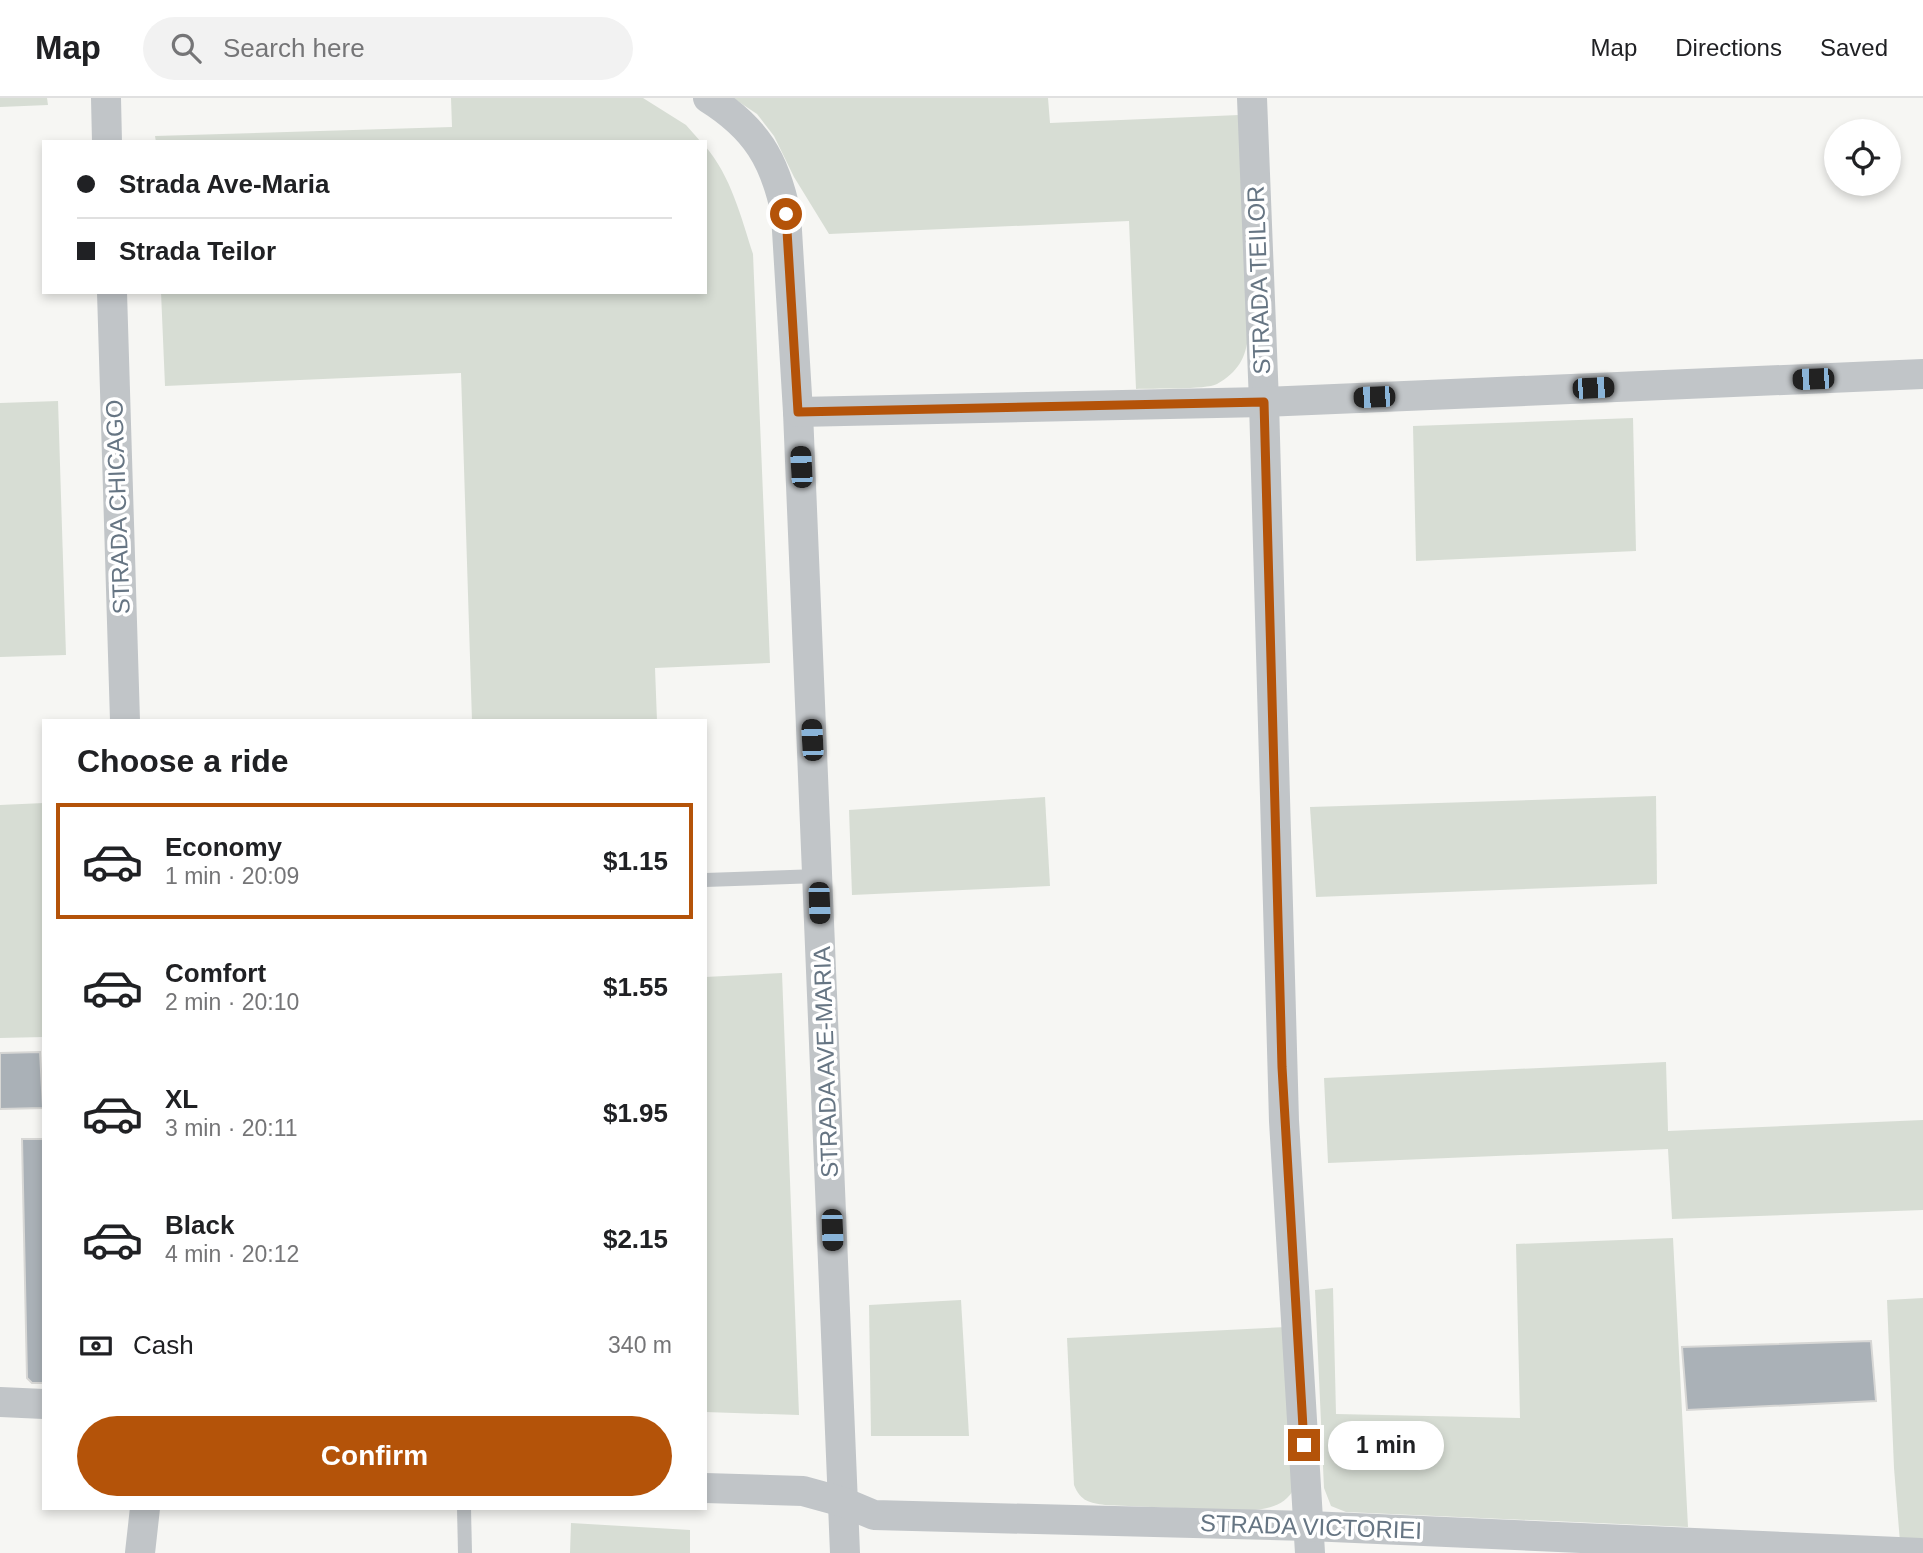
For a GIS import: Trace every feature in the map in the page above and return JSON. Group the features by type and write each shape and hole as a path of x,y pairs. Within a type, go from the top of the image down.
{"street":[{"path":"106,98 107,140"},
{"name":"STRADA AVE-MARIA","path":"708,98 747,128 768,156 780,186 786,214 798,412 845,1553"},
{"name":"STRADA TEILOR","path":"1252,98 1264,402 1284,1121 1310,1539"},
{"name":"STRADA CHICAGO","path":"112,294 125,719"},
{"path":"798,412 1264,402 1923,374"},
{"path":"0,1402 42,1404"},
{"name":"STRADA VICTORIEI","path":"707,1488 803,1491 843,1502 874,1515 1310,1539 1921,1553"},
{"path":"140,1553 145,1510"}],"lane":[{"path":"707,880 818,876"},
{"path":"464,1510 465,1553"}],"shaded area":[{"path":"0,98 47,98 48,105 0,107"},
{"path":"451,98 643,98 686,125 699,140 156,140 155,136 452,127"},
{"path":"733,98 1048,98 1050,123 1239,115 1248,336 1243,358 1230,375 1211,386 1136,389 1129,221 829,234 794,177 774,136 757,114"},
{"path":"707,149 722,170 753,254 770,663 655,668 657,719 472,719 461,373 165,386 161,294 707,294"},
{"path":"58,401 66,655 0,657 0,403"},
{"path":"1633,418 1636,551 1416,561 1413,426"},
{"path":"1656,796 1657,884 1316,897 1310,807"},
{"path":"1045,797 1050,886 852,895 849,810"},
{"path":"42,803 42,1037 0,1038 0,805"},
{"path":"782,973 799,1415 707,1412 707,977"},
{"path":"1666,1062 1668,1131 1923,1120 1923,1210 1672,1219 1668,1149 1328,1163 1324,1078"},
{"path":"1673,1238 1688,1527 1346,1512 1331,1506 1324,1488 1315,1290 1333,1288 1336,1414 1520,1418 1516,1244"},
{"path":"1923,1298 1923,1544 1900,1542 1887,1300"},
{"path":"961,1300 969,1436 871,1436 869,1305"},
{"path":"1287,1327 1295,1487 1286,1499 1268,1508 1246,1511 1105,1505 1090,1502 1079,1495 1074,1485 1067,1338"},
{"path":"571,1523 690,1530 690,1553 570,1553"}],"building":[{"path":"40,1052 42,1108 0,1109 0,1053"},
{"path":"22,1139 42,1139 42,1383 32,1383 27,1378"},
{"path":"1871,1341 1876,1401 1687,1410 1682,1347"}],"route":[{"path":"786,214 798,412 1264,402 1284,1121 1304,1445"}]}
